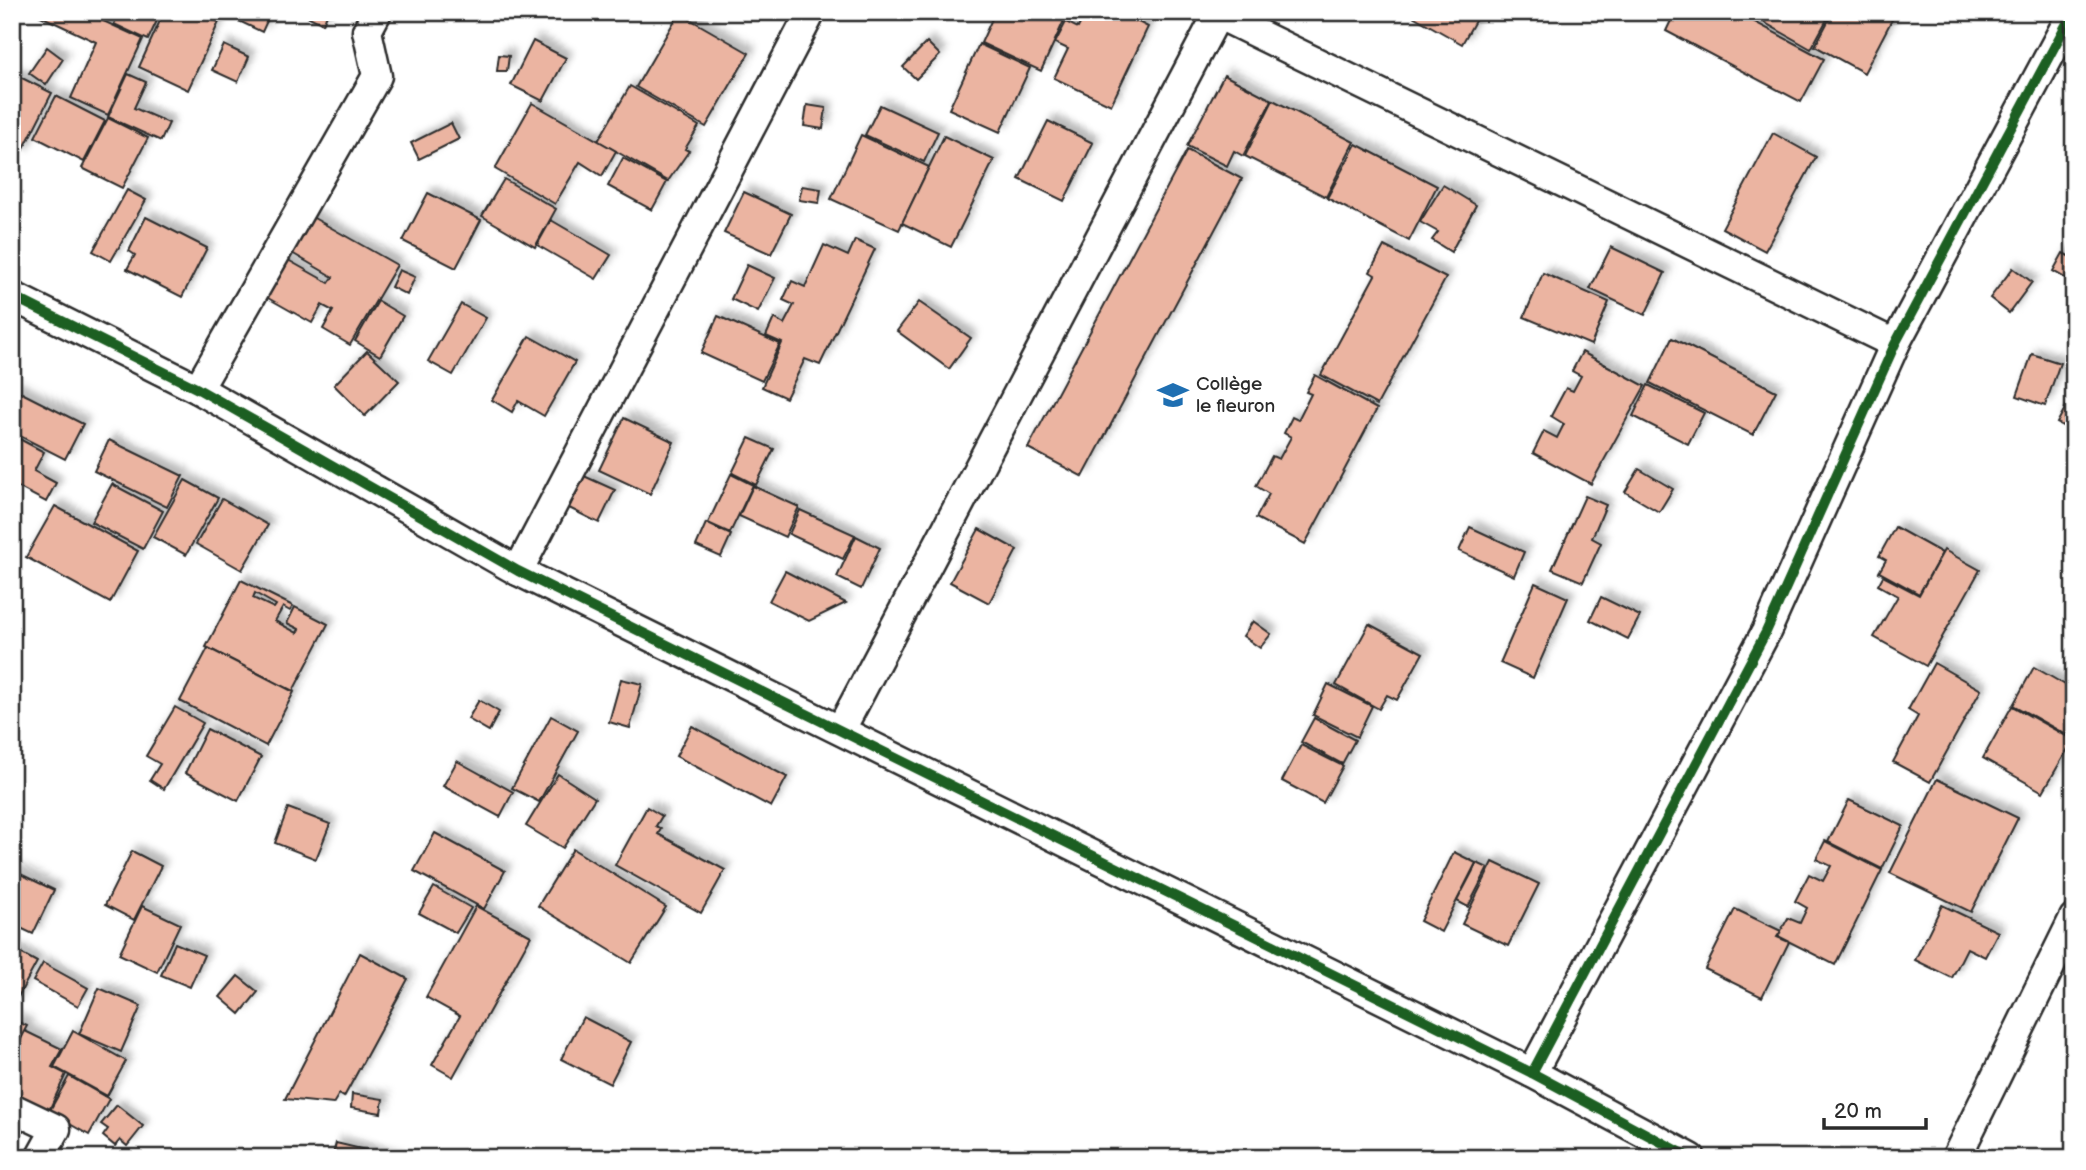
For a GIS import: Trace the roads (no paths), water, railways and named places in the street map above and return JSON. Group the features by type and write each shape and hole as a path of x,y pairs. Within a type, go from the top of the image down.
{"street":[{"path":"198,389 377,76 367,31 377,12"},
{"path":"518,571 811,12"},
{"path":"1532,1073 1766,632 1895,344 2073,12"},
{"path":"841,729 1217,13 1895,344"},
{"path":"12,296 198,389 518,571 1532,1073 1691,1158"},
{"path":"1956,1158 2074,918"},
{"path":"12,1108 56,1129 40,1158"}],"place":[{"name":"Collège le fleuron","path":"1173,395"}]}
